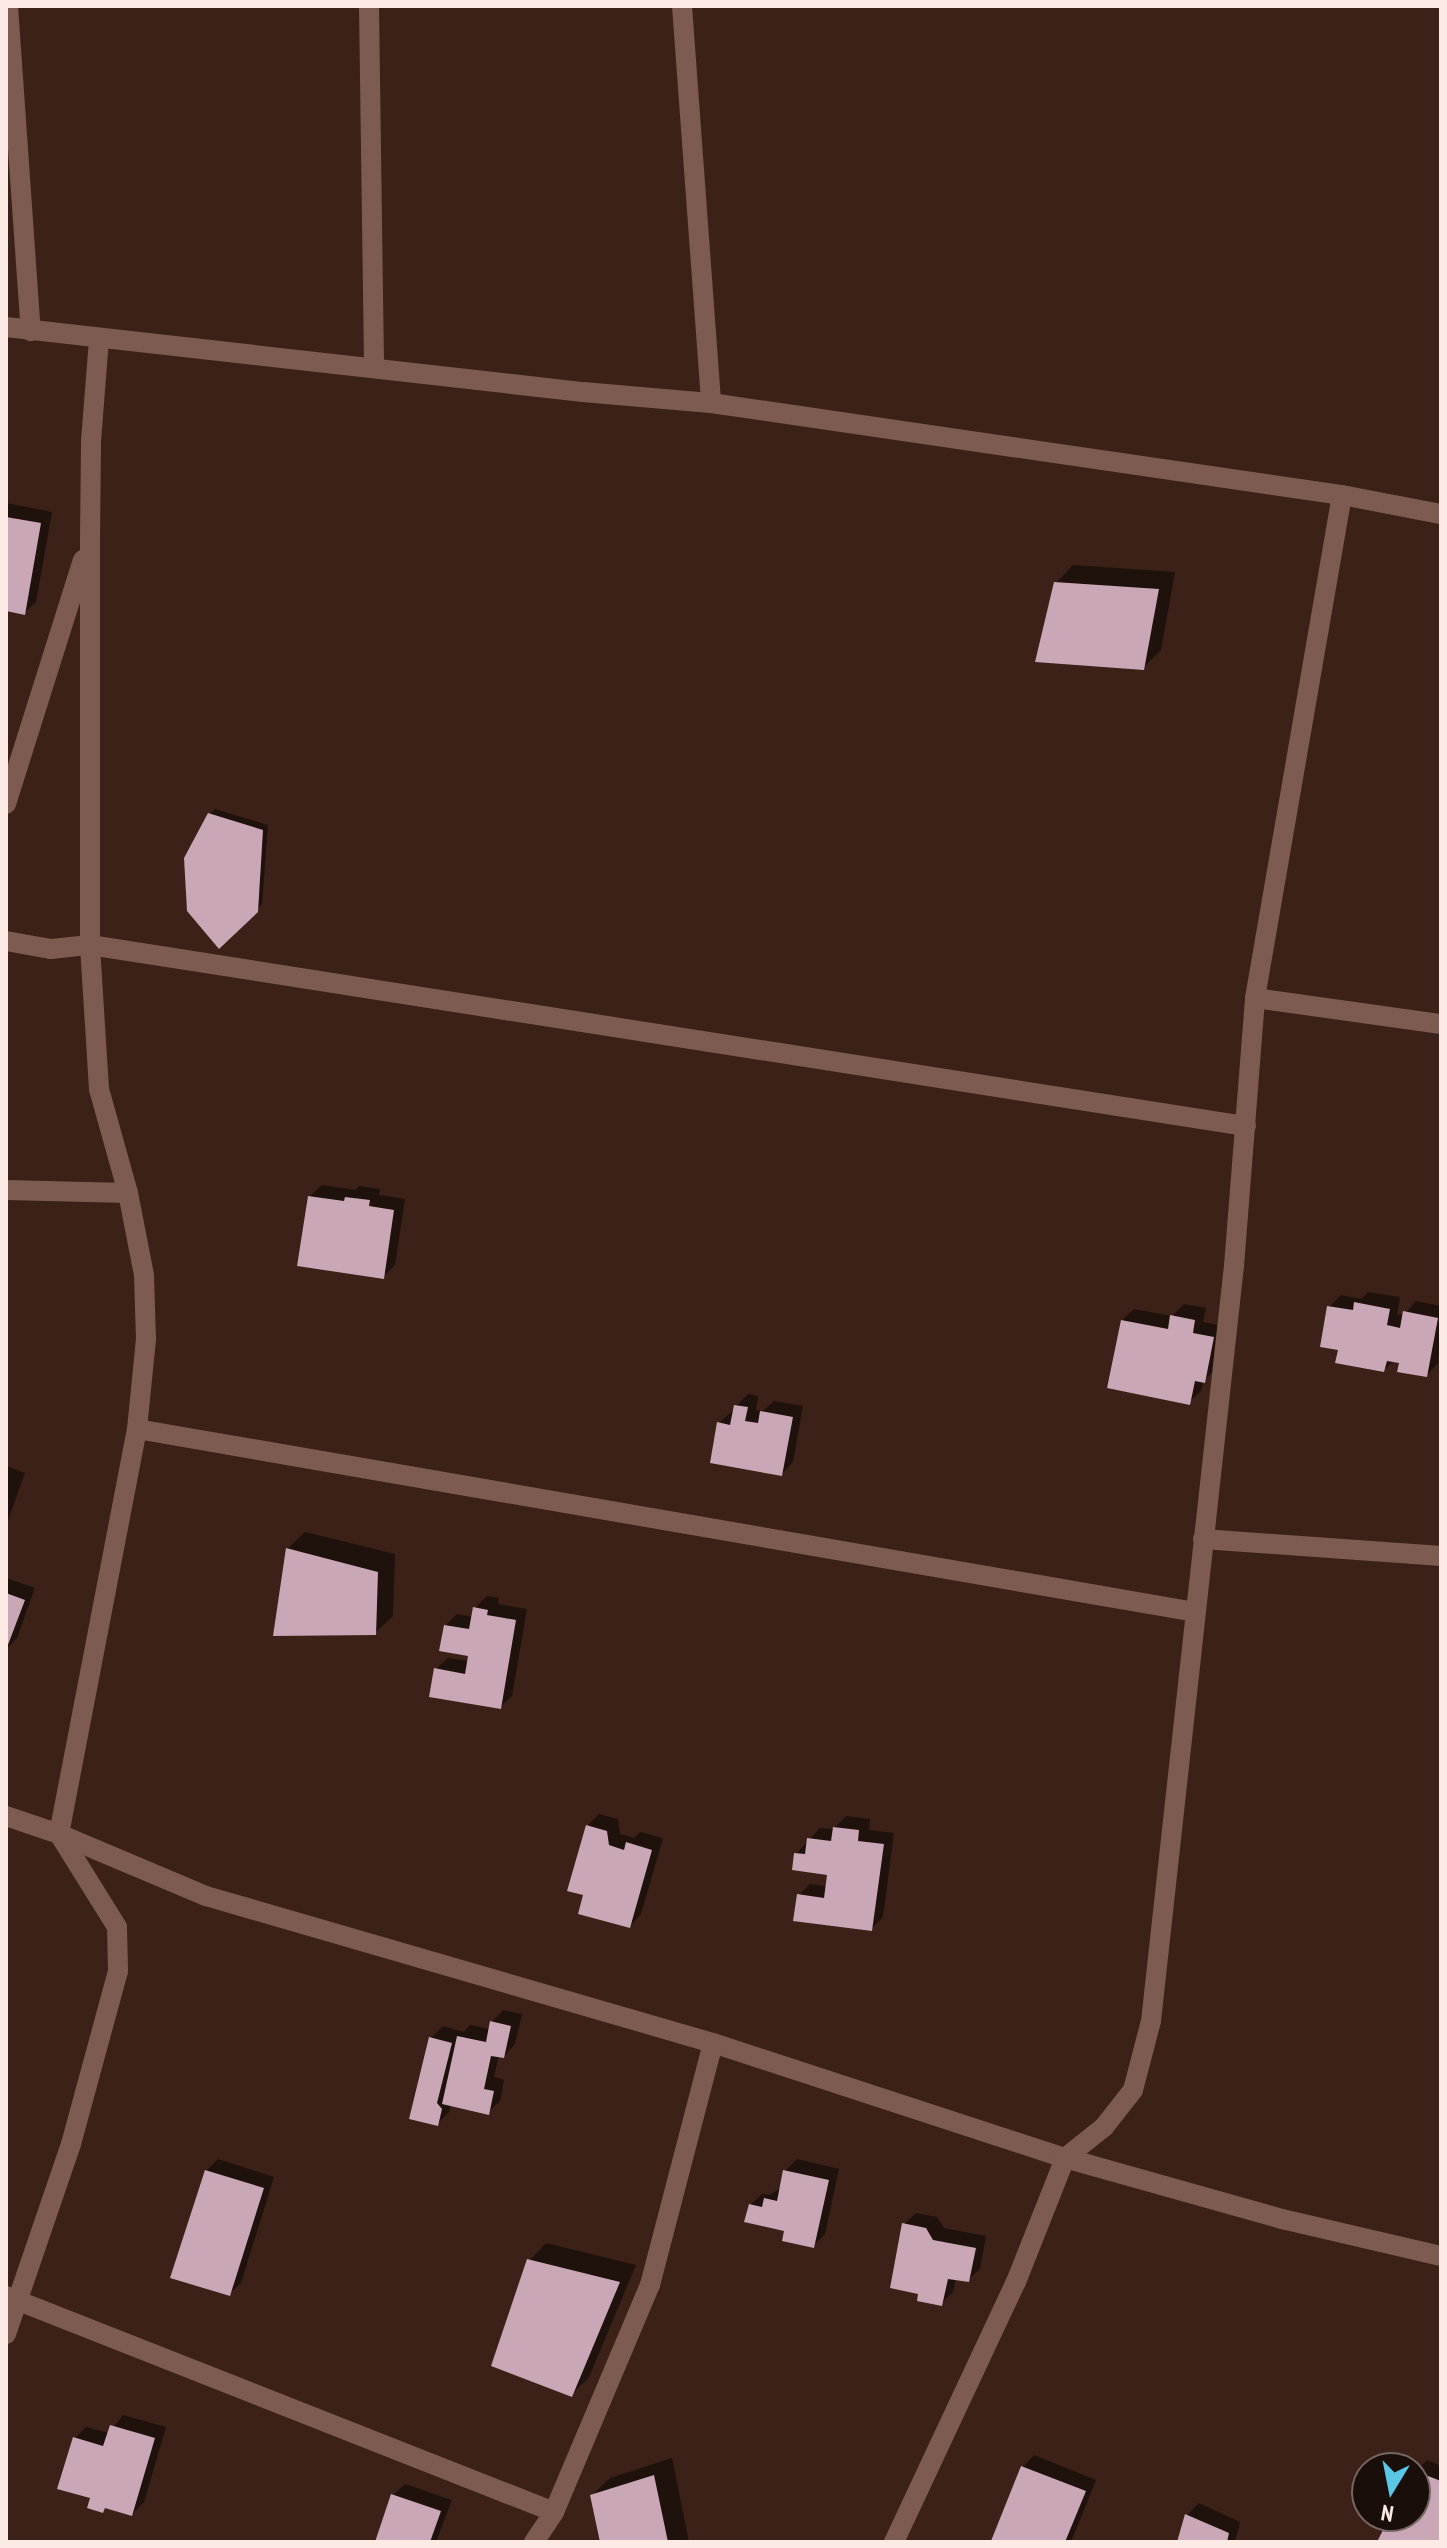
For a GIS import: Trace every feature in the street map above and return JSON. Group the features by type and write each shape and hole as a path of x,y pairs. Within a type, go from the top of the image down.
{"street":[{"path":"8,6 31,331"},
{"path":"369,6 374,367"},
{"path":"682,6 711,403"},
{"path":"6,327 99,340 711,403 1342,495 1441,514"},
{"path":"6,2334 11,2298 71,2144 118,1971 117,1927 59,1834 137,1429 146,1323 144,1275 128,1193 99,1089 90,945 91,441 99,340"},
{"path":"898,2541 1016,2282 1065,2158 1104,2127 1133,2090 1151,2021 1246,1126 1255,998 1342,495"},
{"path":"6,804 90,540"},
{"path":"6,941 51,949 90,945 1246,1126"},
{"path":"1255,998 1441,1024"},
{"path":"6,1190 128,1193"},
{"path":"137,1429 1195,1612"},
{"path":"1203,1539 1441,1556"},
{"path":"6,1816 59,1834 206,1896 713,2043 1065,2158 1282,2219 1441,2256"},
{"path":"534,2542 554,2512 650,2285 713,2043"},
{"path":"11,2298 554,2512"}],"building":[{"path":"6,517 41,523 25,615 6,611"},
{"path":"1054,582 1159,589 1144,670 1035,662"},
{"path":"208,813 263,830 258,912 219,949 187,911 184,858"},
{"path":"308,1196 344,1201 345,1197 370,1200 369,1206 394,1210 384,1279 297,1266"},
{"path":"1354,1302 1390,1309 1387,1325 1400,1328 1403,1311 1438,1318 1427,1377 1397,1372 1399,1363 1387,1361 1384,1372 1335,1363 1338,1350 1320,1347 1327,1306 1353,1310"},
{"path":"1170,1315 1195,1320 1193,1333 1214,1337 1205,1383 1195,1381 1190,1405 1107,1388 1121,1320 1168,1329"},
{"path":"734,1405 748,1407 745,1421 758,1423 760,1411 793,1417 782,1476 710,1463 717,1422 730,1425"},
{"path":"286,1548 378,1572 376,1635 273,1636"},
{"path":"6,1593 25,1600 6,1650"},
{"path":"473,1607 488,1610 487,1615 516,1620 501,1709 429,1697 434,1668 465,1674 468,1656 439,1651 444,1625 469,1629"},
{"path":"586,1825 607,1831 609,1845 624,1850 626,1842 652,1850 630,1928 578,1914 583,1895 567,1891"},
{"path":"833,1827 859,1830 858,1841 884,1844 872,1931 793,1921 797,1894 824,1898 827,1875 792,1870 794,1853 805,1854 807,1838 831,1841"},
{"path":"490,2021 511,2026 504,2058 491,2056 484,2089 494,2091 489,2115 442,2104 457,2036 486,2042"},
{"path":"429,2037 452,2043 437,2103 442,2109 438,2126 409,2119"},
{"path":"205,2170 264,2188 230,2296 170,2278"},
{"path":"783,2170 829,2180 814,2248 782,2241 784,2231 744,2222 749,2204 762,2207 764,2198 777,2201"},
{"path":"902,2223 926,2228 933,2240 976,2248 969,2282 948,2279 942,2306 917,2301 918,2294 890,2288"},
{"path":"527,2259 620,2282 572,2397 491,2366"},
{"path":"110,2425 155,2438 132,2516 105,2508 103,2513 87,2508 90,2498 57,2489 73,2437 103,2446"},
{"path":"1021,2466 1086,2491 1065,2542 991,2541"},
{"path":"654,2475 668,2542 600,2542 590,2495"},
{"path":"1431,2477 1441,2481 1441,2542 1377,2542 1382,2532 1431,2532"},
{"path":"391,2494 441,2511 430,2542 375,2542"},
{"path":"1185,2514 1229,2533 1227,2542 1177,2542"}]}
